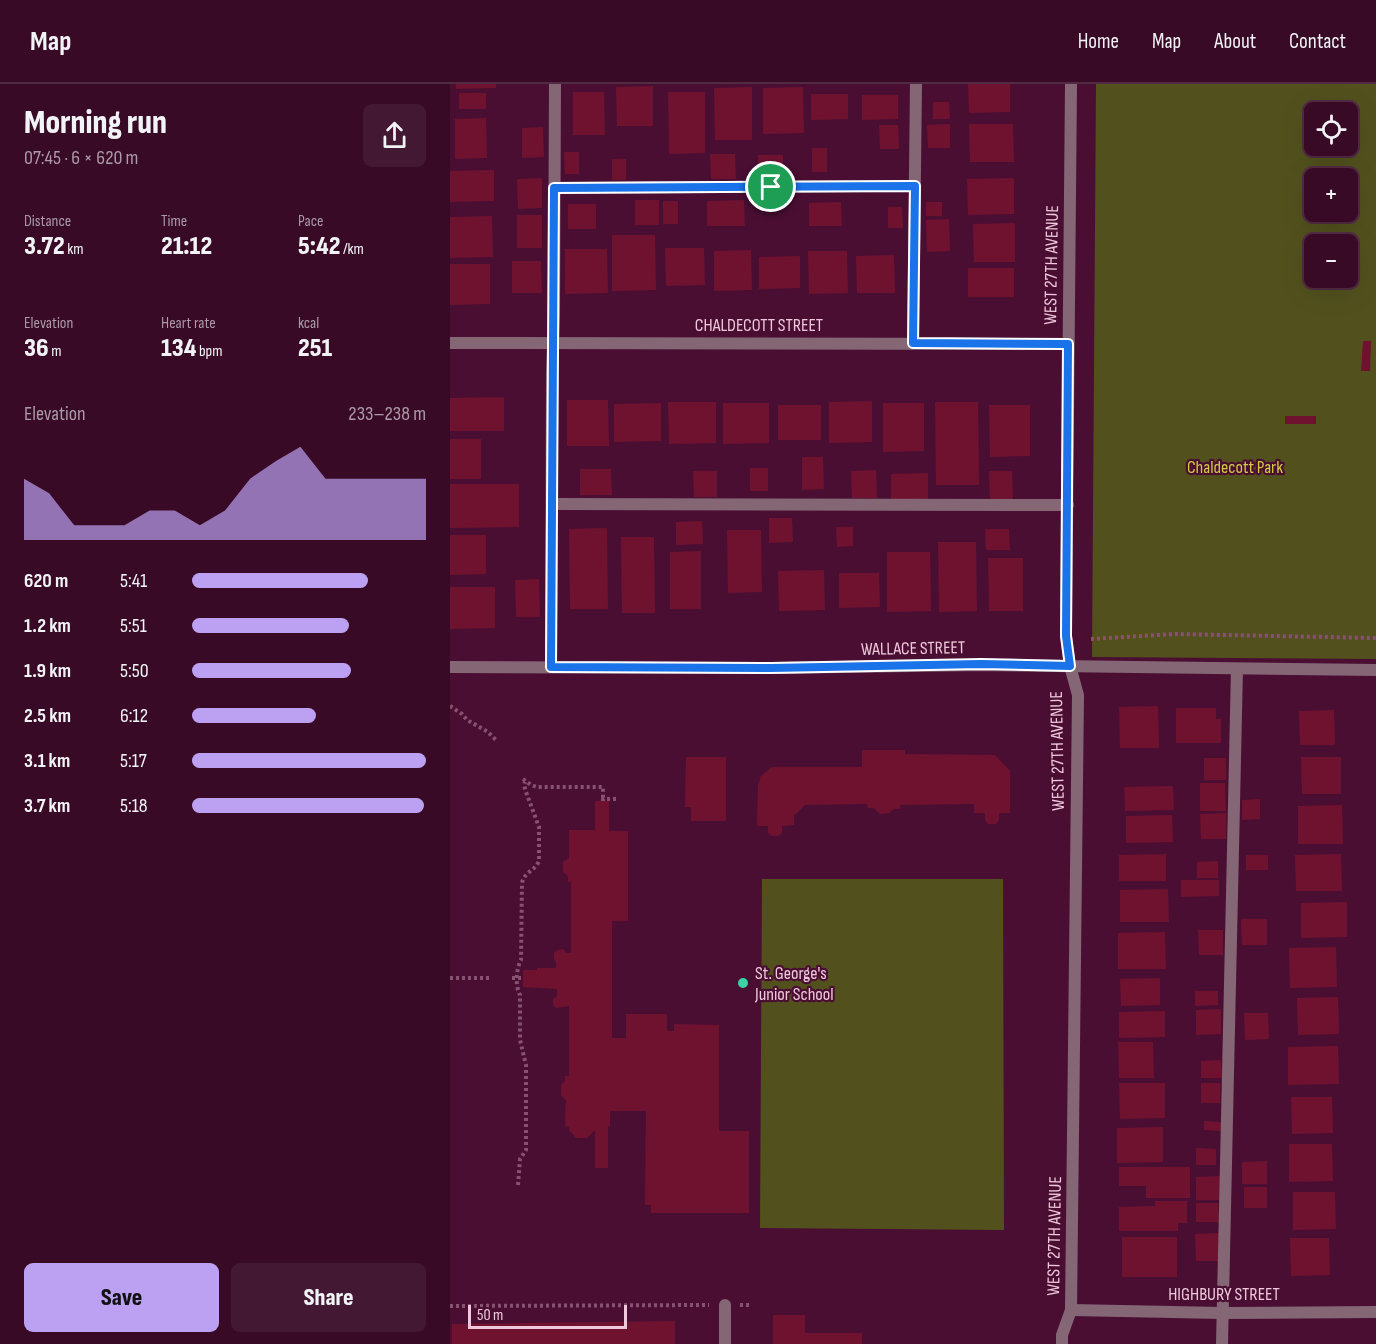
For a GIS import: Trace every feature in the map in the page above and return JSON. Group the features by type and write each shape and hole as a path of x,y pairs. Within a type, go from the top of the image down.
{"street":[{"path":"551,667 555,84"},
{"path":"913,343 916,84"},
{"name":"WEST 27TH AVENUE","path":"1062,1344 1062,1335 1071,1310 1078,695 1070,666 1066,636 1071,84"},
{"path":"554,188 915,186"},
{"name":"CHALDECOTT STREET","path":"450,343 1068,344"},
{"path":"553,504 1068,505"},
{"name":"WALLACE STREET","path":"450,667 771,668 981,664 1376,670"},
{"path":"1222,1344 1237,669"},
{"path":"725,1305 725,1344"},
{"name":"HIGHBURY STREET","path":"1071,1310 1222,1313 1376,1312"}],"path":[{"path":"1091,639 1175,634 1376,638"},
{"path":"450,706 467,720 488,732 497,741"},
{"path":"518,1185 520,1160 526,1150 526,1065 520,1040 518,990 523,879 538,865 539,861 539,827 533,792 531,785 524,780 524,785 533,792 603,787 603,800 618,799"},
{"path":"450,978 492,978"},
{"path":"512,978 520,978"},
{"path":"450,1306 751,1305"}],"green space":[{"name":"Chaldecott Park","path":"1096,84 1376,84 1376,659 1092,657"},
{"path":"762,879 1003,879 1004,1230 760,1228"}],"building":[{"path":"456,84 496,84 496,88 456,89"},
{"path":"968,84 1010,84 1010,112 969,113"},
{"path":"653,86 653,126 617,126 616,87"},
{"path":"752,87 752,140 715,140 714,88"},
{"path":"803,87 804,133 763,134 763,88"},
{"path":"573,92 604,92 605,135 573,135"},
{"path":"668,92 705,92 705,153 669,154"},
{"path":"459,93 486,93 486,109 459,109"},
{"path":"811,94 848,94 848,119 811,120"},
{"path":"862,95 898,95 898,119 862,120"},
{"path":"933,102 949,102 950,119 933,119"},
{"path":"486,118 487,158 455,159 455,119"},
{"path":"950,124 950,148 928,148 927,125"},
{"path":"969,124 1013,124 1014,162 970,162"},
{"path":"879,125 898,125 899,149 880,149"},
{"path":"543,127 544,157 522,158 522,128"},
{"path":"812,148 827,148 827,172 812,172"},
{"path":"564,152 579,152 579,174 565,174"},
{"path":"710,154 735,154 736,179 711,179"},
{"path":"758,155 783,155 783,179 758,180"},
{"path":"612,159 626,159 626,180 612,180"},
{"path":"494,170 494,201 450,202 450,171"},
{"path":"542,178 542,208 518,209 517,179"},
{"path":"1014,178 1014,214 968,215 967,179"},
{"path":"635,200 659,200 659,225 635,225"},
{"path":"744,200 745,226 707,226 707,201"},
{"path":"663,201 678,201 678,224 663,224"},
{"path":"841,202 842,226 809,226 809,203"},
{"path":"926,202 942,202 942,216 926,216"},
{"path":"568,204 596,204 596,229 568,229"},
{"path":"888,207 902,207 903,228 888,228"},
{"path":"517,215 542,215 542,248 517,248"},
{"path":"492,216 493,257 450,258 450,217"},
{"path":"949,219 950,251 927,252 926,220"},
{"path":"1015,223 1015,262 974,262 973,224"},
{"path":"612,235 655,235 656,290 612,291"},
{"path":"665,248 704,248 705,285 666,286"},
{"path":"565,249 607,249 608,293 565,294"},
{"path":"751,250 752,290 714,291 714,251"},
{"path":"808,251 847,251 848,293 809,294"},
{"path":"894,255 895,293 857,293 856,256"},
{"path":"800,256 800,288 759,289 759,257"},
{"path":"512,261 541,261 542,293 512,293"},
{"path":"450,264 490,264 490,304 450,305"},
{"path":"968,268 1014,268 1014,297 968,297"},
{"path":"1363,341 1371,341 1370,371 1361,371"},
{"path":"504,397 504,431 450,431 450,398"},
{"path":"567,400 608,400 609,446 567,446"},
{"path":"872,401 872,442 829,443 829,402"},
{"path":"668,402 716,402 716,443 669,444"},
{"path":"935,402 978,402 979,485 936,485"},
{"path":"661,403 661,441 614,442 614,404"},
{"path":"723,403 769,403 769,443 723,444"},
{"path":"883,403 924,403 924,451 883,452"},
{"path":"778,405 821,405 821,440 778,440"},
{"path":"989,405 1030,405 1030,456 990,457"},
{"path":"1285,416 1316,416 1316,424 1285,424"},
{"path":"450,439 481,439 481,479 450,479"},
{"path":"802,457 823,457 824,489 802,490"},
{"path":"750,468 768,468 768,491 750,491"},
{"path":"580,469 611,469 612,495 580,495"},
{"path":"876,470 877,498 852,498 851,471"},
{"path":"693,471 717,471 717,497 694,497"},
{"path":"989,471 1012,471 1013,501 990,501"},
{"path":"928,473 928,500 891,500 891,474"},
{"path":"450,484 519,484 519,527 450,528"},
{"path":"769,518 792,518 793,542 769,543"},
{"path":"702,521 703,544 676,545 676,522"},
{"path":"836,527 853,527 853,546 837,547"},
{"path":"607,528 608,609 570,609 569,529"},
{"path":"985,529 1009,529 1010,550 986,550"},
{"path":"727,530 761,530 762,592 728,593"},
{"path":"450,535 486,535 486,574 450,575"},
{"path":"621,537 654,537 655,613 622,613"},
{"path":"938,542 976,542 977,611 939,612"},
{"path":"701,551 701,609 670,609 670,552"},
{"path":"887,552 930,552 931,611 887,612"},
{"path":"988,558 1023,558 1023,611 989,611"},
{"path":"824,570 825,610 779,611 778,571"},
{"path":"839,573 879,573 880,607 839,608"},
{"path":"539,579 540,617 516,617 515,580"},
{"path":"450,587 495,587 495,628 450,629"},
{"path":"1158,706 1159,748 1120,748 1119,707"},
{"path":"1176,708 1216,708 1216,719 1221,719 1221,743 1176,743"},
{"path":"1334,710 1335,745 1300,745 1299,711"},
{"path":"862,750 905,750 905,754 995,755 1010,771 1010,813 999,813 999,820 996,824 988,824 985,820 985,813 974,813 974,804 900,805 900,809 880,814 874,808 868,808 867,804 805,805 794,815 794,825 782,826 782,833 778,836 768,833 768,826 757,826 758,784 760,777 772,767 862,767"},
{"path":"686,757 726,757 726,821 691,821 691,807 685,807"},
{"path":"1301,757 1341,757 1341,794 1302,794"},
{"path":"1204,758 1226,758 1226,780 1204,780"},
{"path":"1200,783 1225,783 1226,811 1200,811"},
{"path":"1173,786 1174,810 1125,811 1124,787"},
{"path":"1260,799 1260,819 1242,820 1242,800"},
{"path":"595,801 609,801 609,831 628,831 628,921 612,921 612,1038 626,1038 626,1014 667,1014 667,1031 674,1031 674,1024 719,1025 719,1131 749,1131 749,1213 651,1213 651,1205 645,1205 646,1111 610,1111 608,1168 595,1168 595,1130 587,1138 576,1138 569,1127 565,1126 566,1100 561,1095 561,1085 565,1081 565,1076 569,1076 569,1006 556,1008 553,1005 557,989 523,987 523,970 556,968 554,953 563,949 566,953 571,953 571,882 568,882 568,876 563,872 563,862 569,858 569,830 595,830"},
{"path":"1342,805 1343,844 1298,844 1298,806"},
{"path":"1226,813 1226,839 1201,839 1200,814"},
{"path":"1172,815 1173,842 1126,843 1126,816"},
{"path":"1166,854 1166,881 1119,881 1119,855"},
{"path":"1341,854 1342,891 1296,891 1295,855"},
{"path":"1246,855 1268,855 1268,870 1246,870"},
{"path":"1218,861 1218,878 1197,878 1197,862"},
{"path":"1181,880 1219,880 1219,896 1181,897"},
{"path":"1168,889 1169,922 1120,922 1120,890"},
{"path":"1347,902 1347,937 1301,938 1301,903"},
{"path":"1241,919 1267,919 1267,945 1242,945"},
{"path":"1198,930 1223,930 1223,955 1199,955"},
{"path":"1165,932 1166,969 1118,969 1118,933"},
{"path":"1336,947 1337,987 1290,988 1289,948"},
{"path":"1160,978 1160,1005 1121,1006 1120,979"},
{"path":"1195,991 1218,991 1218,1005 1195,1006"},
{"path":"1338,997 1339,1034 1298,1035 1297,998"},
{"path":"1221,1009 1221,1034 1196,1035 1196,1010"},
{"path":"1165,1011 1165,1037 1119,1038 1119,1012"},
{"path":"1244,1013 1268,1013 1269,1039 1245,1040"},
{"path":"1118,1042 1153,1042 1154,1078 1119,1078"},
{"path":"1338,1046 1339,1084 1288,1085 1288,1047"},
{"path":"1221,1060 1222,1078 1201,1078 1201,1061"},
{"path":"1119,1083 1165,1083 1165,1118 1120,1119"},
{"path":"1201,1083 1220,1083 1220,1103 1201,1103"},
{"path":"1291,1097 1332,1097 1333,1133 1292,1134"},
{"path":"1204,1121 1221,1122 1221,1131 1204,1130"},
{"path":"1163,1127 1163,1162 1117,1163 1117,1128"},
{"path":"1289,1144 1332,1144 1333,1181 1289,1182"},
{"path":"1196,1148 1216,1149 1216,1165 1196,1165"},
{"path":"1267,1161 1267,1184 1242,1184 1242,1162"},
{"path":"1119,1167 1190,1167 1190,1198 1146,1198 1146,1186 1119,1186"},
{"path":"1221,1176 1221,1200 1196,1200 1196,1177"},
{"path":"1244,1187 1267,1187 1267,1208 1244,1208"},
{"path":"1293,1192 1335,1192 1336,1229 1293,1230"},
{"path":"1155,1201 1187,1201 1187,1223 1178,1223 1178,1231 1119,1231 1119,1207 1155,1206"},
{"path":"1196,1203 1218,1203 1219,1222 1196,1222"},
{"path":"1219,1233 1220,1261 1196,1261 1195,1234"},
{"path":"1122,1237 1177,1237 1177,1277 1122,1277"},
{"path":"1290,1238 1329,1238 1330,1275 1291,1276"},
{"path":"773,1315 805,1315 805,1333 862,1333 862,1344 773,1344"},
{"path":"675,1321 675,1344 452,1344 452,1324"}],"place":[{"name":"St. George's Junior School","path":"743,983"}],"route":[{"path":"915,186 913,343 1068,344 1066,636 1070,666 981,664 771,668 551,667 554,188 771,187 915,186"}]}
